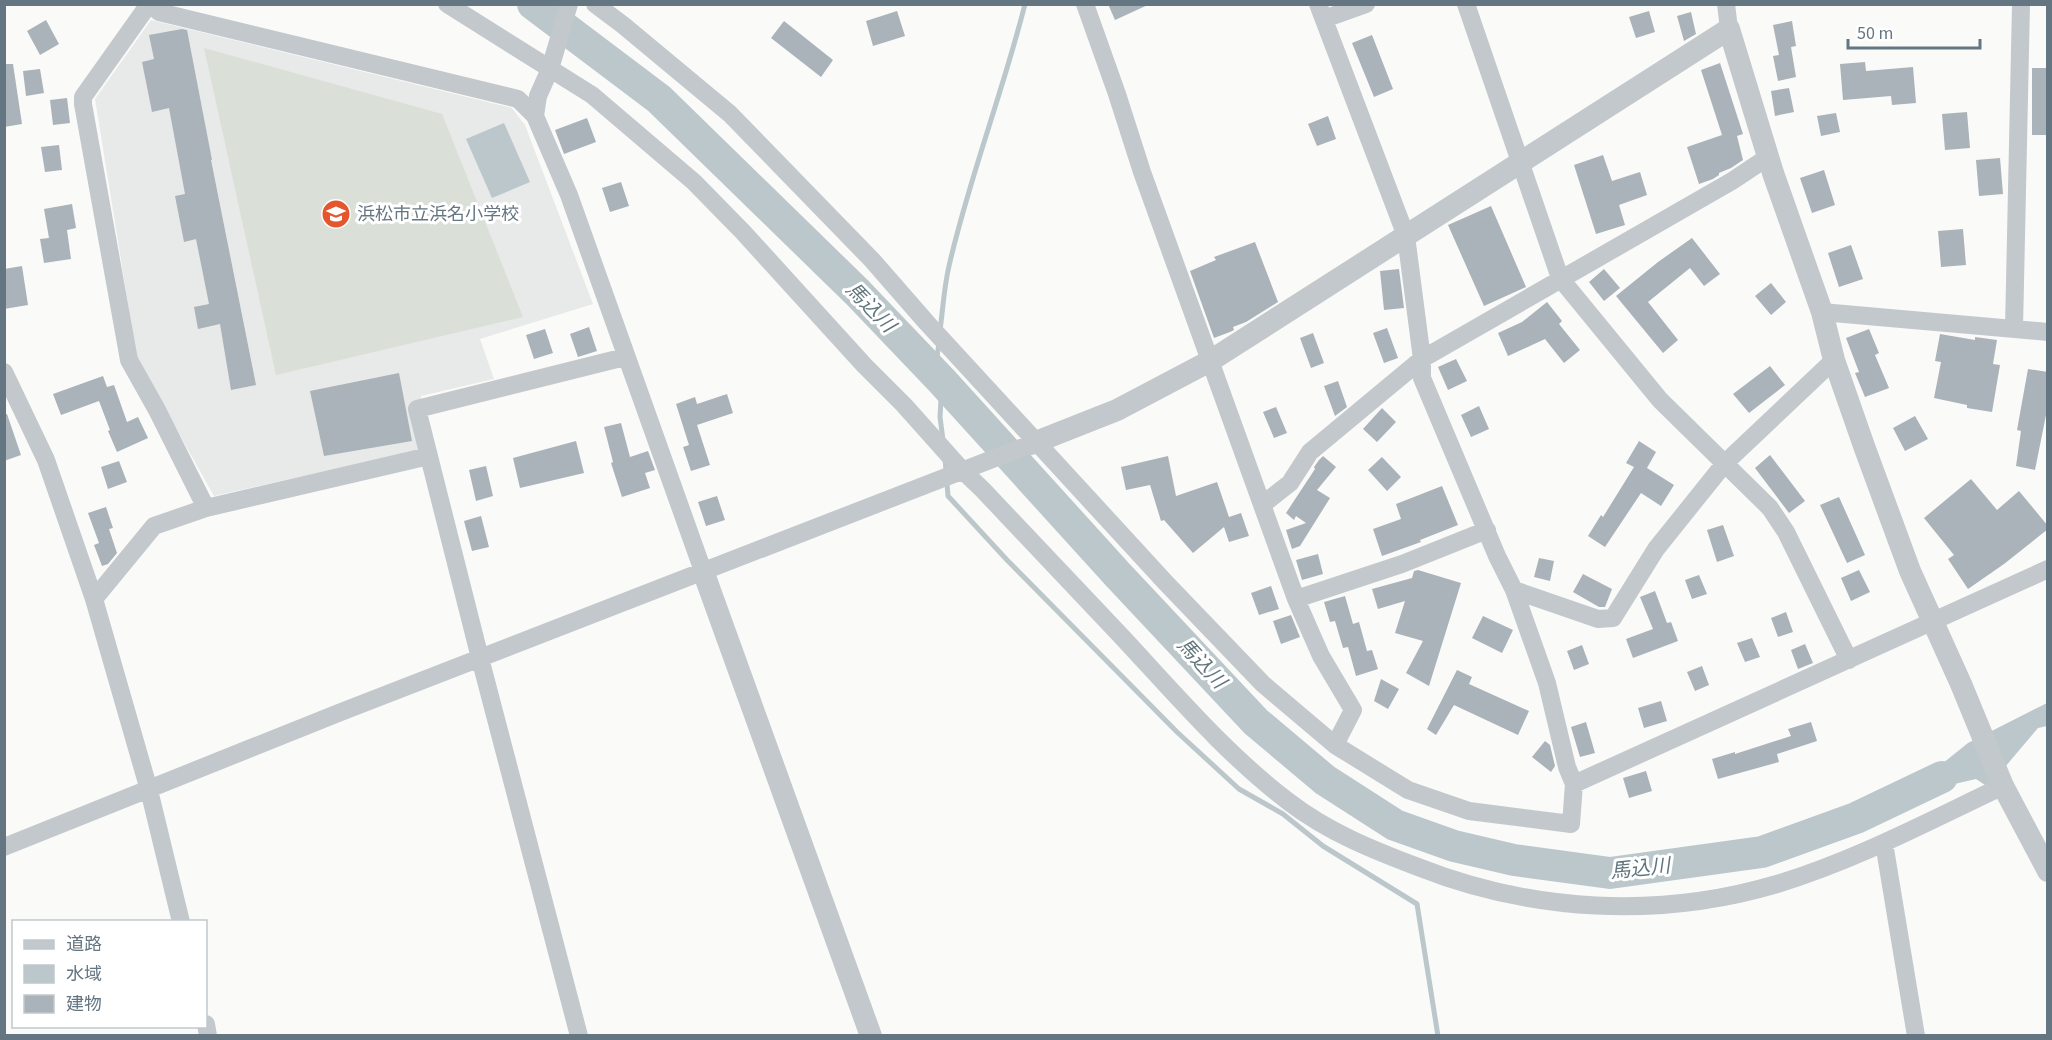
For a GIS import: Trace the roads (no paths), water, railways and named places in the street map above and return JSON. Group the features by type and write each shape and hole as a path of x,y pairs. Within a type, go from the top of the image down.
{"street":[{"path":"206,508 129,360 83,104 83,97 150,4 159,12 518,99 534,116 569,195 625,357 871,1035"},
{"path":"447,4 592,95 694,182 1196,718 1251,771 1291,804 1333,830 1373,850 1452,881 1514,897 1581,906 1620,907 1681,903 1731,895 1776,884 1818,870 1884,843 2003,786"},
{"path":"534,116 538,96 550,69 569,4"},
{"path":"595,4 730,114 872,260 1034,442 1263,684 1335,746 1408,790 1469,811 1572,824 1574,784 1567,767 1547,683 1514,590 1422,378 1422,359 1406,236 1321,12 1366,4"},
{"path":"1085,4 1142,172 1296,599 1321,656 1353,710 1335,746"},
{"path":"1466,4 1560,278 1660,400 1770,508 1786,532 1849,660"},
{"path":"1726,4 1729,29 1768,157 1822,312 1834,360 1910,571 2003,786 2048,871"},
{"path":"2014,329 2021,4"},
{"path":"4,847 480,658 1117,410 1210,361 1729,29"},
{"path":"1262,505 1290,483 1310,452 1422,359 1732,181 1768,157"},
{"path":"1822,312 2048,332"},
{"path":"579,1035 417,409 625,357"},
{"path":"1514,590 1598,619 1612,618 1656,549 1725,463 1834,360"},
{"path":"4,372 13,410 46,460 94,599 148,790 181,920"},
{"path":"94,599 154,526 206,508 429,456"},
{"path":"1296,599 1402,564 1487,530"},
{"path":"1574,784 2048,569"},
{"path":"1884,843 1916,1035"}],"water":[{"path":"504,123 530,182 492,198 466,139"},
{"path":"2047,703 2047,726 2038,728 1988,787 1976,779 1902,796 1968,743"}],"waterway":[{"name":"馬込川","path":"533,4 659,99 857,292 1256,722 1325,780 1395,825 1454,846 1514,860 1610,873 1762,852 1856,818 1942,777"},
{"path":"940,330 947,274 957,233 1025,4"},
{"path":"939,343 936,364 942,381 940,417 943,440"},
{"path":"945,458 948,496 1007,560 1177,732 1239,789 1283,814 1323,846 1417,904 1438,1036"}],"place":[{"name":"浜松市立浜名小学校","path":"336,214"}]}
